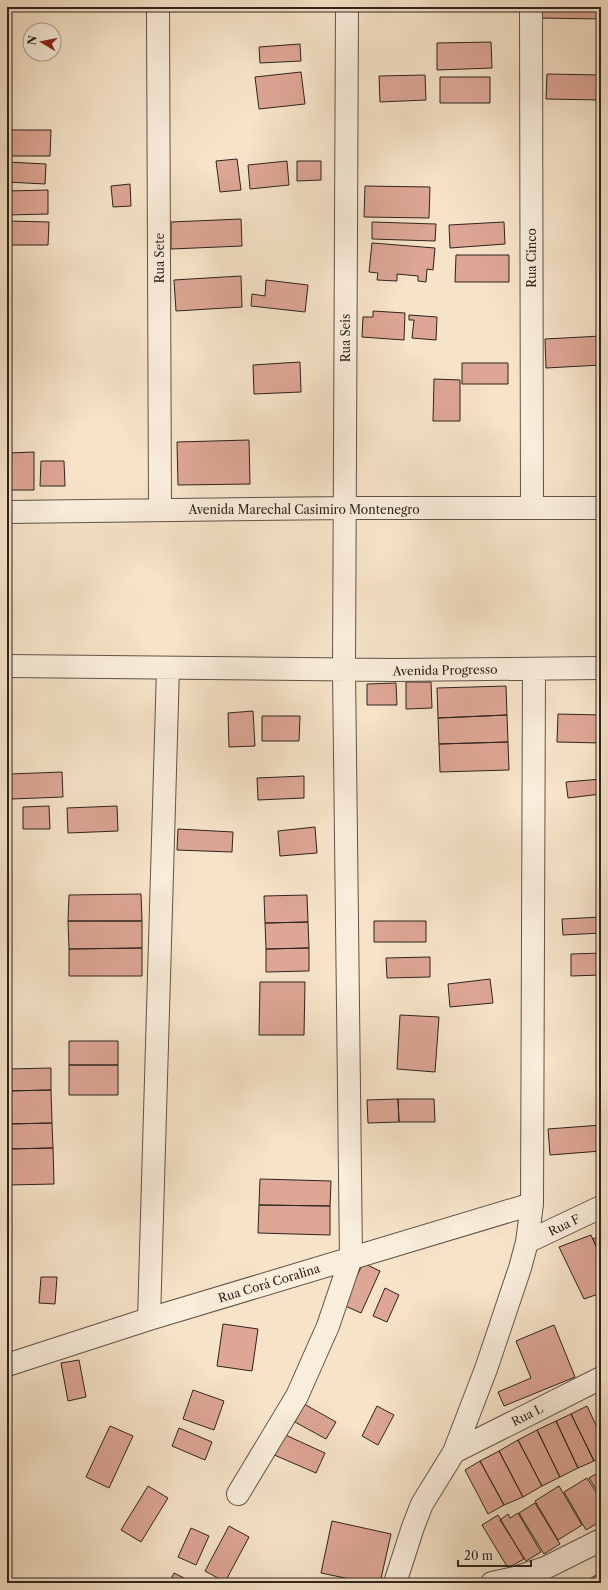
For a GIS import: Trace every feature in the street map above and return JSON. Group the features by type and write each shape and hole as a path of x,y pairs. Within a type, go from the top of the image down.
{"street":[{"name":"Rua Sete","path":"158,7 160,510"},
{"name":"Rua Seis","path":"238,1494 297,1396 328,1326 351,1258 344,670 347,7"},
{"name":"Rua Cinco","path":"531,7 532,508"},
{"name":"Avenida Marechal Casimiro Montenegro","path":"7,512 344,508 601,508"},
{"name":"Avenida Progresso","path":"7,666 344,670 601,668"},
{"path":"149,1319 168,668"},
{"path":"395,1583 422,1504 454,1452 486,1369 520,1268 527,1242 532,1204 534,669"},
{"name":"Rua Corá Coralina","path":"7,1364 149,1319 532,1204"},
{"name":"Rua F","path":"527,1242 601,1207"},
{"name":"Rua L","path":"454,1452 601,1378"},
{"path":"492,1583 515,1578 545,1568 601,1540"}],"building":[{"path":"7,7 54,7 54,10 7,9"},
{"path":"541,7 601,7 601,19 541,18"},
{"path":"491,42 492,68 437,70 437,43"},
{"path":"300,44 301,61 260,63 259,47"},
{"path":"301,72 305,104 259,109 255,77"},
{"path":"547,74 601,75 601,100 546,99"},
{"path":"425,75 426,100 380,102 379,76"},
{"path":"440,77 490,77 490,103 440,103"},
{"path":"7,130 51,130 50,156 7,156"},
{"path":"237,159 241,190 220,192 216,161"},
{"path":"287,161 289,185 250,189 248,165"},
{"path":"297,161 321,161 321,180 297,181"},
{"path":"7,162 46,164 45,184 7,182"},
{"path":"130,184 131,206 113,207 111,186"},
{"path":"365,186 430,187 429,218 364,217"},
{"path":"48,190 48,214 7,215 7,191"},
{"path":"241,219 242,246 171,249 171,222"},
{"path":"7,221 49,222 48,245 7,245"},
{"path":"372,222 436,224 435,241 372,239"},
{"path":"504,222 505,244 450,248 449,225"},
{"path":"372,243 435,248 433,270 427,269 426,282 418,281 418,276 397,274 397,281 377,280 378,273 369,272"},
{"path":"456,255 509,255 509,282 455,282"},
{"path":"241,276 242,307 176,311 174,280"},
{"path":"266,280 308,285 305,312 251,306 252,294 265,296"},
{"path":"373,311 405,313 404,340 362,337 363,317 373,317"},
{"path":"409,315 437,317 436,340 412,338 414,320 409,320"},
{"path":"601,336 601,365 546,368 545,339"},
{"path":"300,362 301,392 254,394 253,365"},
{"path":"462,363 508,363 508,384 462,384"},
{"path":"434,379 460,380 460,421 433,421"},
{"path":"249,440 250,484 178,485 177,442"},
{"path":"34,452 34,490 8,490 8,453"},
{"path":"41,461 64,461 65,486 40,486"},
{"path":"406,682 431,682 432,708 406,709"},
{"path":"396,683 397,705 367,705 367,684"},
{"path":"506,686 507,715 438,718 437,688"},
{"path":"253,711 255,746 229,747 228,713"},
{"path":"558,714 601,715 601,743 557,742"},
{"path":"507,715 508,742 439,744 438,718"},
{"path":"262,716 300,716 299,741 262,741"},
{"path":"508,742 509,770 440,772 439,744"},
{"path":"62,772 63,797 11,799 10,774"},
{"path":"304,776 304,798 258,800 257,778"},
{"path":"601,779 601,794 568,798 566,782"},
{"path":"49,806 50,829 23,829 23,807"},
{"path":"117,806 118,831 68,833 67,808"},
{"path":"315,827 317,853 280,856 278,831"},
{"path":"178,829 233,832 232,852 177,850"},
{"path":"141,894 142,921 68,921 69,895"},
{"path":"307,895 308,922 265,923 264,896"},
{"path":"601,917 601,933 563,935 562,919"},
{"path":"68,921 142,921 142,948 69,949"},
{"path":"374,921 426,921 426,942 374,942"},
{"path":"308,922 309,948 266,949 265,923"},
{"path":"142,948 142,976 69,976 69,949"},
{"path":"309,948 309,971 266,972 266,949"},
{"path":"601,953 601,975 571,976 571,954"},
{"path":"430,957 430,977 387,978 386,958"},
{"path":"490,979 493,1003 450,1007 448,984"},
{"path":"260,982 305,982 304,1035 259,1035"},
{"path":"400,1015 439,1017 435,1072 397,1069"},
{"path":"69,1041 118,1041 118,1065 69,1065"},
{"path":"69,1065 118,1065 118,1095 69,1095"},
{"path":"51,1068 51,1090 7,1091 7,1069"},
{"path":"51,1090 52,1123 7,1124 7,1091"},
{"path":"398,1099 434,1099 435,1122 399,1122"},
{"path":"398,1099 399,1122 368,1123 367,1100"},
{"path":"52,1123 53,1148 8,1149 7,1124"},
{"path":"601,1125 601,1151 550,1155 548,1129"},
{"path":"53,1148 54,1184 9,1185 8,1149"},
{"path":"260,1179 331,1181 330,1206 259,1205"},
{"path":"259,1205 330,1206 330,1235 258,1233"},
{"path":"591,1235 601,1257 601,1293 584,1299 559,1247"},
{"path":"601,1235 601,1257 593,1239"},
{"path":"363,1263 380,1271 361,1313 343,1305"},
{"path":"41,1277 57,1277 55,1304 39,1303"},
{"path":"385,1288 399,1295 387,1322 373,1316"},
{"path":"223,1324 258,1329 252,1371 217,1366"},
{"path":"554,1325 575,1377 504,1406 498,1392 531,1378 516,1341"},
{"path":"79,1360 86,1397 68,1401 61,1363"},
{"path":"193,1390 224,1401 214,1430 183,1419"},
{"path":"304,1404 336,1422 326,1439 295,1422"},
{"path":"377,1406 394,1415 378,1445 362,1436"},
{"path":"587,1406 601,1436 601,1457 594,1461 571,1414"},
{"path":"571,1414 594,1461 578,1468 556,1421"},
{"path":"556,1421 578,1468 560,1477 537,1430"},
{"path":"110,1426 133,1436 109,1488 86,1477"},
{"path":"179,1428 212,1442 205,1460 172,1446"},
{"path":"537,1430 560,1477 542,1486 518,1440"},
{"path":"281,1433 325,1453 316,1473 272,1454"},
{"path":"518,1440 542,1486 523,1497 499,1451"},
{"path":"499,1451 523,1497 504,1505 480,1461"},
{"path":"480,1461 504,1505 488,1514 465,1470"},
{"path":"601,1471 601,1497 589,1478"},
{"path":"587,1478 601,1500 601,1521 586,1530 564,1492"},
{"path":"148,1486 168,1498 141,1542 121,1530"},
{"path":"559,1486 582,1525 558,1540 535,1501"},
{"path":"535,1503 560,1544 544,1554 519,1513"},
{"path":"518,1513 541,1552 526,1561 500,1520 508,1514 510,1518"},
{"path":"498,1515 524,1559 508,1568 482,1525"},
{"path":"332,1521 391,1534 380,1583 369,1583 321,1573"},
{"path":"229,1526 249,1537 225,1582 205,1571"},
{"path":"191,1528 209,1536 196,1565 178,1557"},
{"path":"601,1572 601,1583 583,1583"},
{"path":"174,1573 186,1579 184,1583 169,1583"}]}
